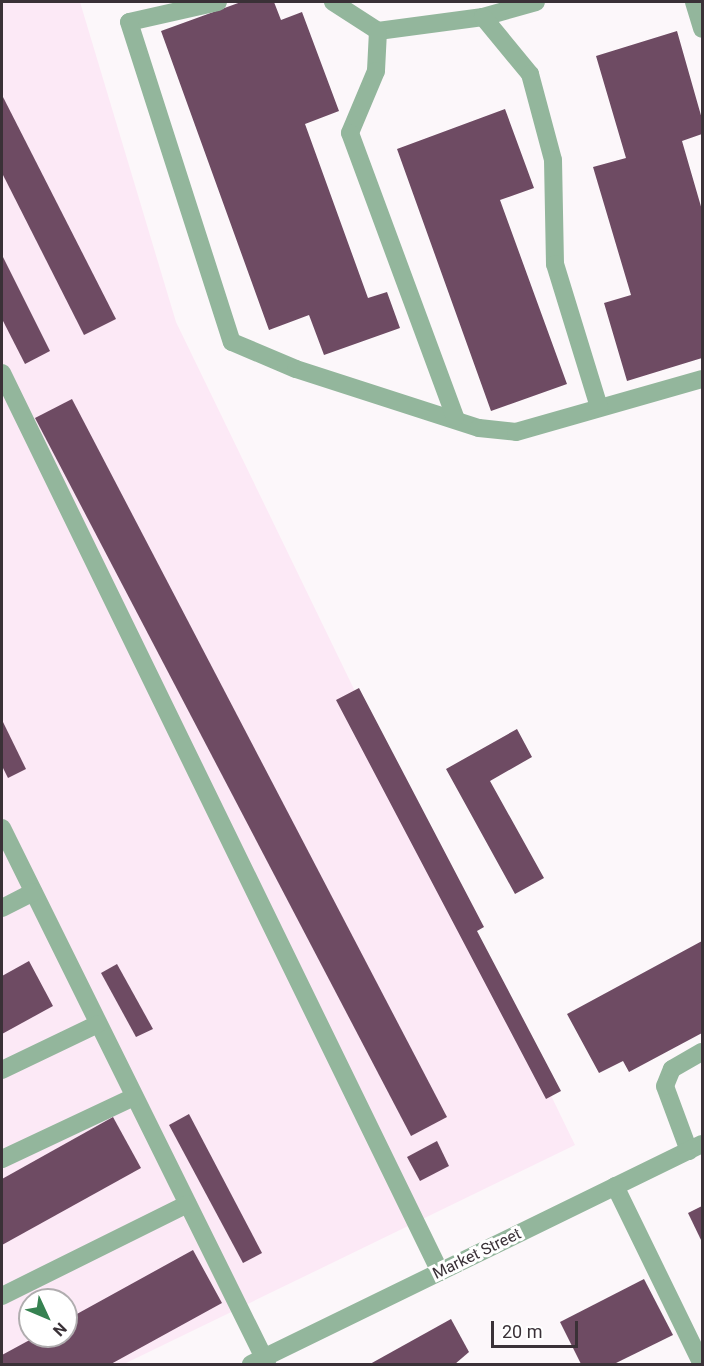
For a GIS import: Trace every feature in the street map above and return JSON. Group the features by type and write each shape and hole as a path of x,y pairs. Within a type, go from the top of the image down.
{"street":[{"path":"218,2 129,22 232,342 296,369 455,417 479,428 516,432 702,379"},
{"path":"333,2 378,31 483,17 536,2"},
{"path":"694,2 702,29"},
{"path":"483,17 530,74 553,160 555,264 599,407"},
{"path":"378,31 376,71 350,133 455,417"},
{"path":"2,373 440,1272"},
{"path":"2,828 188,1204 261,1362"},
{"path":"2,909 33,892"},
{"path":"2,1070 98,1024"},
{"path":"696,1147 665,1086 672,1069 698,1054"},
{"path":"2,1159 134,1097"},
{"name":"Market Street","path":"261,1362 696,1147"},
{"path":"615,1186 702,1364"},
{"path":"2,1296 188,1204"}],"shaded area":[{"path":"2,2 80,2 176,322 575,1145 124,1364 2,1364"}],"building":[{"path":"241,2 274,2 281,20 302,12 339,111 305,124 368,298 387,292 400,328 324,355 309,315 269,330 161,31"},
{"path":"677,31 702,119 702,134 682,141 702,210 702,358 627,381 604,303 631,295 593,167 626,158 596,56"},
{"path":"2,95 116,319 84,335 2,173"},
{"path":"505,109 534,188 500,200 567,384 491,411 397,149"},
{"path":"2,255 50,351 25,364 2,319"},
{"path":"72,399 447,1117 411,1136 35,418"},
{"path":"359,688 484,927 477,931 561,1091 546,1099 336,700"},
{"path":"2,720 26,769 8,778 2,766"},
{"path":"517,729 532,757 490,781 544,878 515,894 446,769"},
{"path":"702,941 702,1033 629,1072 623,1061 599,1073 567,1014"},
{"path":"29,961 53,1006 2,1034 2,976"},
{"path":"117,964 153,1029 136,1037 101,973"},
{"path":"189,1114 262,1253 243,1263 169,1125"},
{"path":"113,1117 141,1168 2,1245 2,1179"},
{"path":"437,1141 449,1166 420,1181 407,1157"},
{"path":"702,1206 702,1242 688,1213"},
{"path":"193,1250 222,1303 111,1364 2,1364 2,1355 18,1346 78,1348 78,1313"},
{"path":"644,1279 673,1335 614,1364 581,1364 560,1322"},
{"path":"451,1319 469,1352 455,1364 370,1364"}]}
